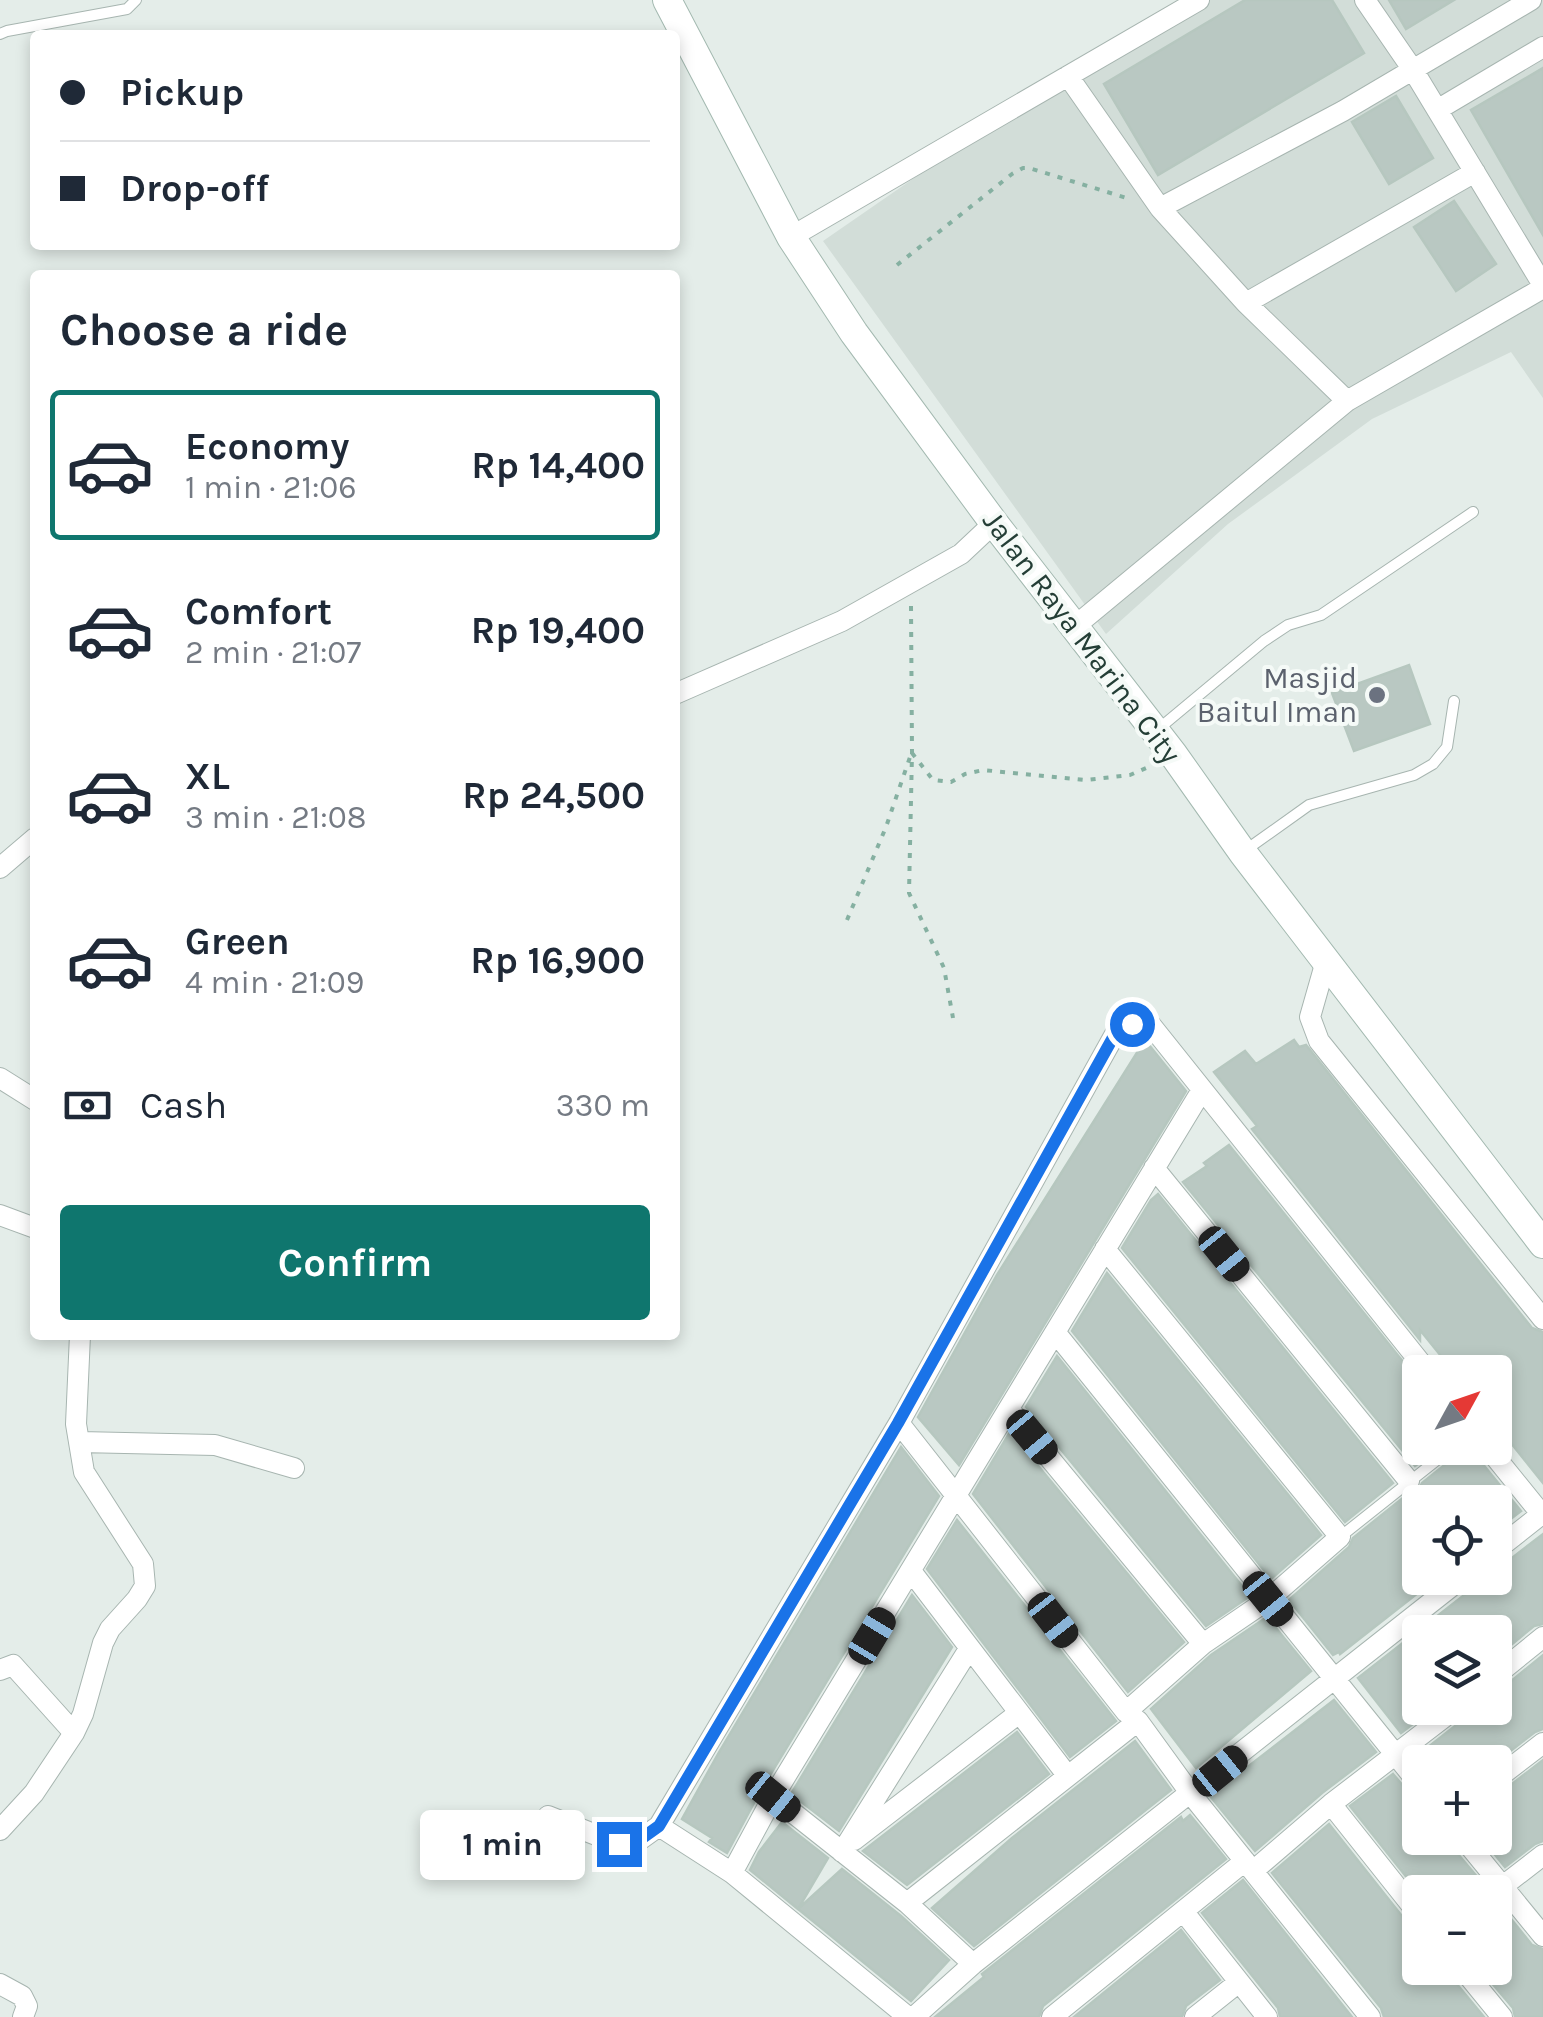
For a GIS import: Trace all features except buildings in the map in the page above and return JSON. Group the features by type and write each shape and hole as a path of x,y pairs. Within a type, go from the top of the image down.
{"main road":[{"name":"Jalan Raya Marina City","path":"666,0 791,238 854,333 994,523 1173,754 1242,853 1543,1244"}],"street":[{"path":"791,238 1199,0"},
{"path":"1074,627 1347,401 1543,286 1413,70 1365,0"},
{"path":"1160,208 1343,110 1531,0"},
{"path":"1437,110 1543,47"},
{"path":"1068,76 1160,208 1246,302 1347,401"},
{"path":"1246,302 1474,172"},
{"path":"680,692 842,620 910,584 961,554 994,523"},
{"path":"0,868 30,842"},
{"path":"1326,961 1310,1018 1319,1041 1543,1319"},
{"path":"548,1816 631,1846 659,1826 898,1423 1115,1034 1132,1024 1150,1024 1414,1355"},
{"path":"0,1078 30,1097"},
{"path":"732,1872 773,1797 1202,1090"},
{"path":"1154,1168 1409,1480"},
{"path":"0,1216 30,1226"},
{"path":"906,1903 1067,1775 1203,1644 1268,1599 1340,1537 1105,1249"},
{"path":"1055,1332 1402,1763"},
{"path":"0,1830 34,1792 74,1733 103,1643 145,1586 144,1564 84,1472 76,1424 80,1340"},
{"path":"1008,1409 1203,1644"},
{"path":"898,1423 1370,2017"},
{"path":"80,1442 215,1445 294,1468"},
{"path":"1502,1465 1542,1515 1512,1538"},
{"path":"911,1571 1067,1775"},
{"path":"659,1826 732,1872 911,2017 1441,1595"},
{"path":"1512,1662 1543,1637"},
{"path":"841,1851 969,1649"},
{"path":"0,1670 12,1665 74,1733"},
{"path":"841,1851 1018,1713"},
{"path":"1052,2017 1183,1911 1249,1866 1435,1725"},
{"path":"1512,1767 1543,1743"},
{"path":"773,1797 906,1903 973,1964"},
{"path":"1331,1804 1402,1893"},
{"path":"1477,1855 1494,1875"},
{"path":"1512,1879 1543,1855"},
{"path":"1512,1897 1543,1936"},
{"path":"1183,1911 1267,2017"},
{"path":"1195,2017 1239,1982"},
{"path":"0,1984 22,1996 27,2006 24,2017"},
{"path":"1476,1985 1502,2017"}],"lane":[{"path":"0,34 127,9 136,0"},
{"path":"1155,731 1264,641 1288,625 1321,615 1473,512"},
{"path":"1242,853 1309,805 1414,775 1433,764 1447,747 1454,701"},
{"path":"1340,1537 1429,1465"}],"path":[{"path":"898,265 1023,168 1160,208"},
{"path":"910,584 909,893 944,968 953,1018"},
{"path":"912,753 933,780 951,782 983,770 1086,780 1130,775 1173,754"},
{"path":"848,920 912,753"}],"shaded area":[{"path":"1194,0 1543,0 1543,398 1511,352 1372,419 1228,524 1106,634 823,241 1024,102"}],"place":[{"name":"Masjid Baitul Iman","path":"1377,695"}],"route":[{"path":"619,1844 631,1846 659,1826 898,1423 1115,1034 1132,1024"}]}
